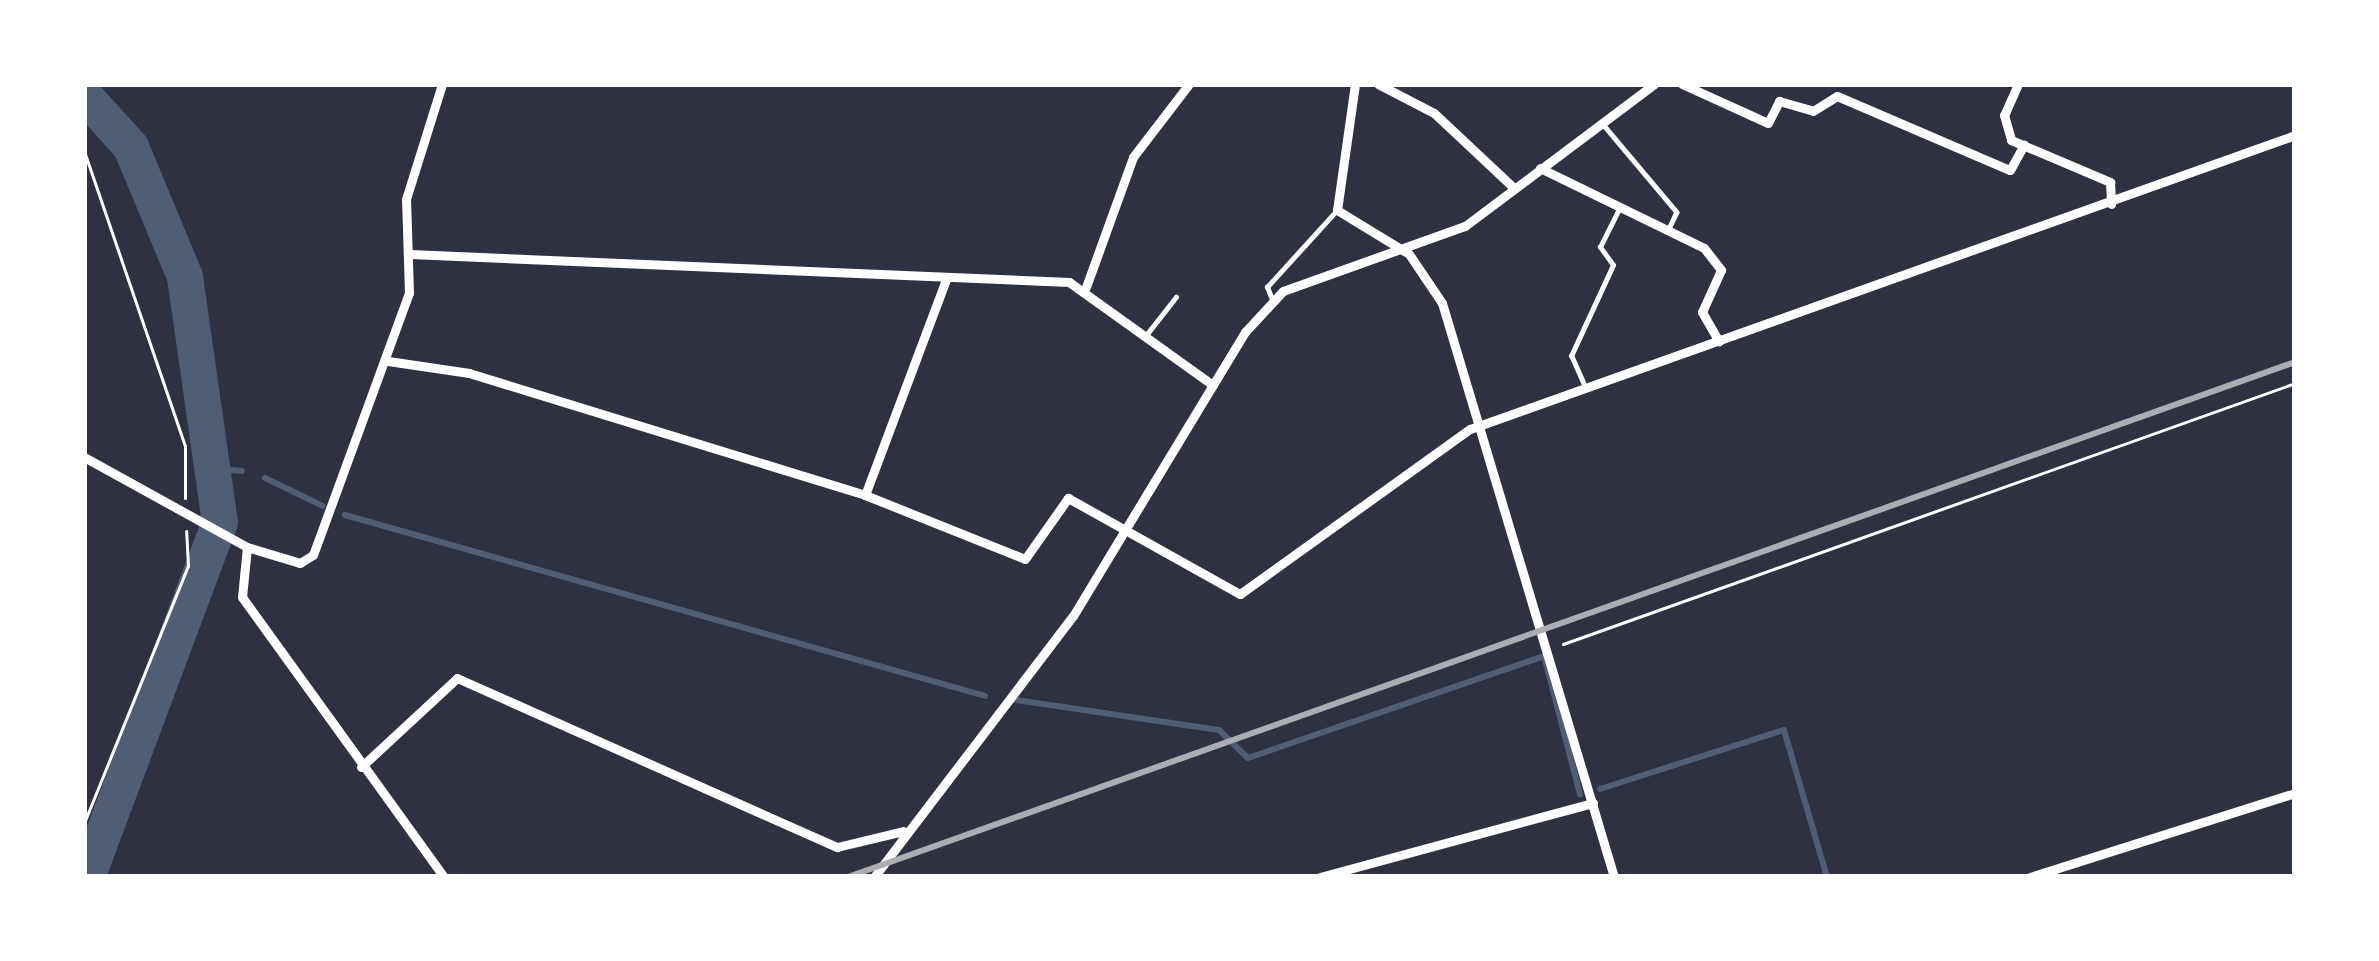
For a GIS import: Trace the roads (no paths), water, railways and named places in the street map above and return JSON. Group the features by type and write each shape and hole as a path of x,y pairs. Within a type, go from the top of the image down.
{"street":[{"path":"84,457 190,521 248,547 300,563 313,555 388,361 410,254 406,199 442,84"},
{"path":"1086,287 1133,157 1189,84"},
{"path":"1355,84 1337,210 1408,254 1442,303 1615,877"},
{"path":"1378,84 1434,113 1514,188"},
{"path":"874,877 903,831 1127,536 1213,385 1273,302 1308,280 1408,254 1514,188 1654,84"},
{"path":"1682,84 1768,124 1779,101 1813,111 1838,96 2010,170 2024,145"},
{"path":"2018,84 2004,123 2024,145 2110,182 2111,204"},
{"path":"388,361 469,373 865,495 1024,559 1068,498 1127,536 1240,593 1481,425 2295,135"},
{"path":"1540,168 1668,231 1721,270 1702,312 1719,342"},
{"path":"410,254 1086,287 1213,385"},
{"path":"865,495 947,277"},
{"path":"248,547 242,597 443,877"},
{"path":"361,767 457,678 838,848 903,831"},
{"path":"2030,877 2295,794"},
{"path":"1320,877 1593,803"},
{"path":"1371,863 1375,877"}],"lane":[{"path":"1602,123 1677,212 1668,231"},
{"path":"1586,389 1571,356 1613,265 1600,248 1620,207"},
{"path":"1273,302 1267,287 1337,210"},
{"path":"1147,334 1176,297"}],"waterway":[{"path":"84,95 131,147 185,277 220,522 87,877"},
{"path":"219,469 242,471"},
{"path":"265,478 323,506"},
{"path":"345,515 985,696"},
{"path":"1016,700 1219,730 1248,758 1544,656 1580,794"},
{"path":"1600,789 1784,730 1827,877"}],"railway":[{"path":"848,877 2295,362"}]}
